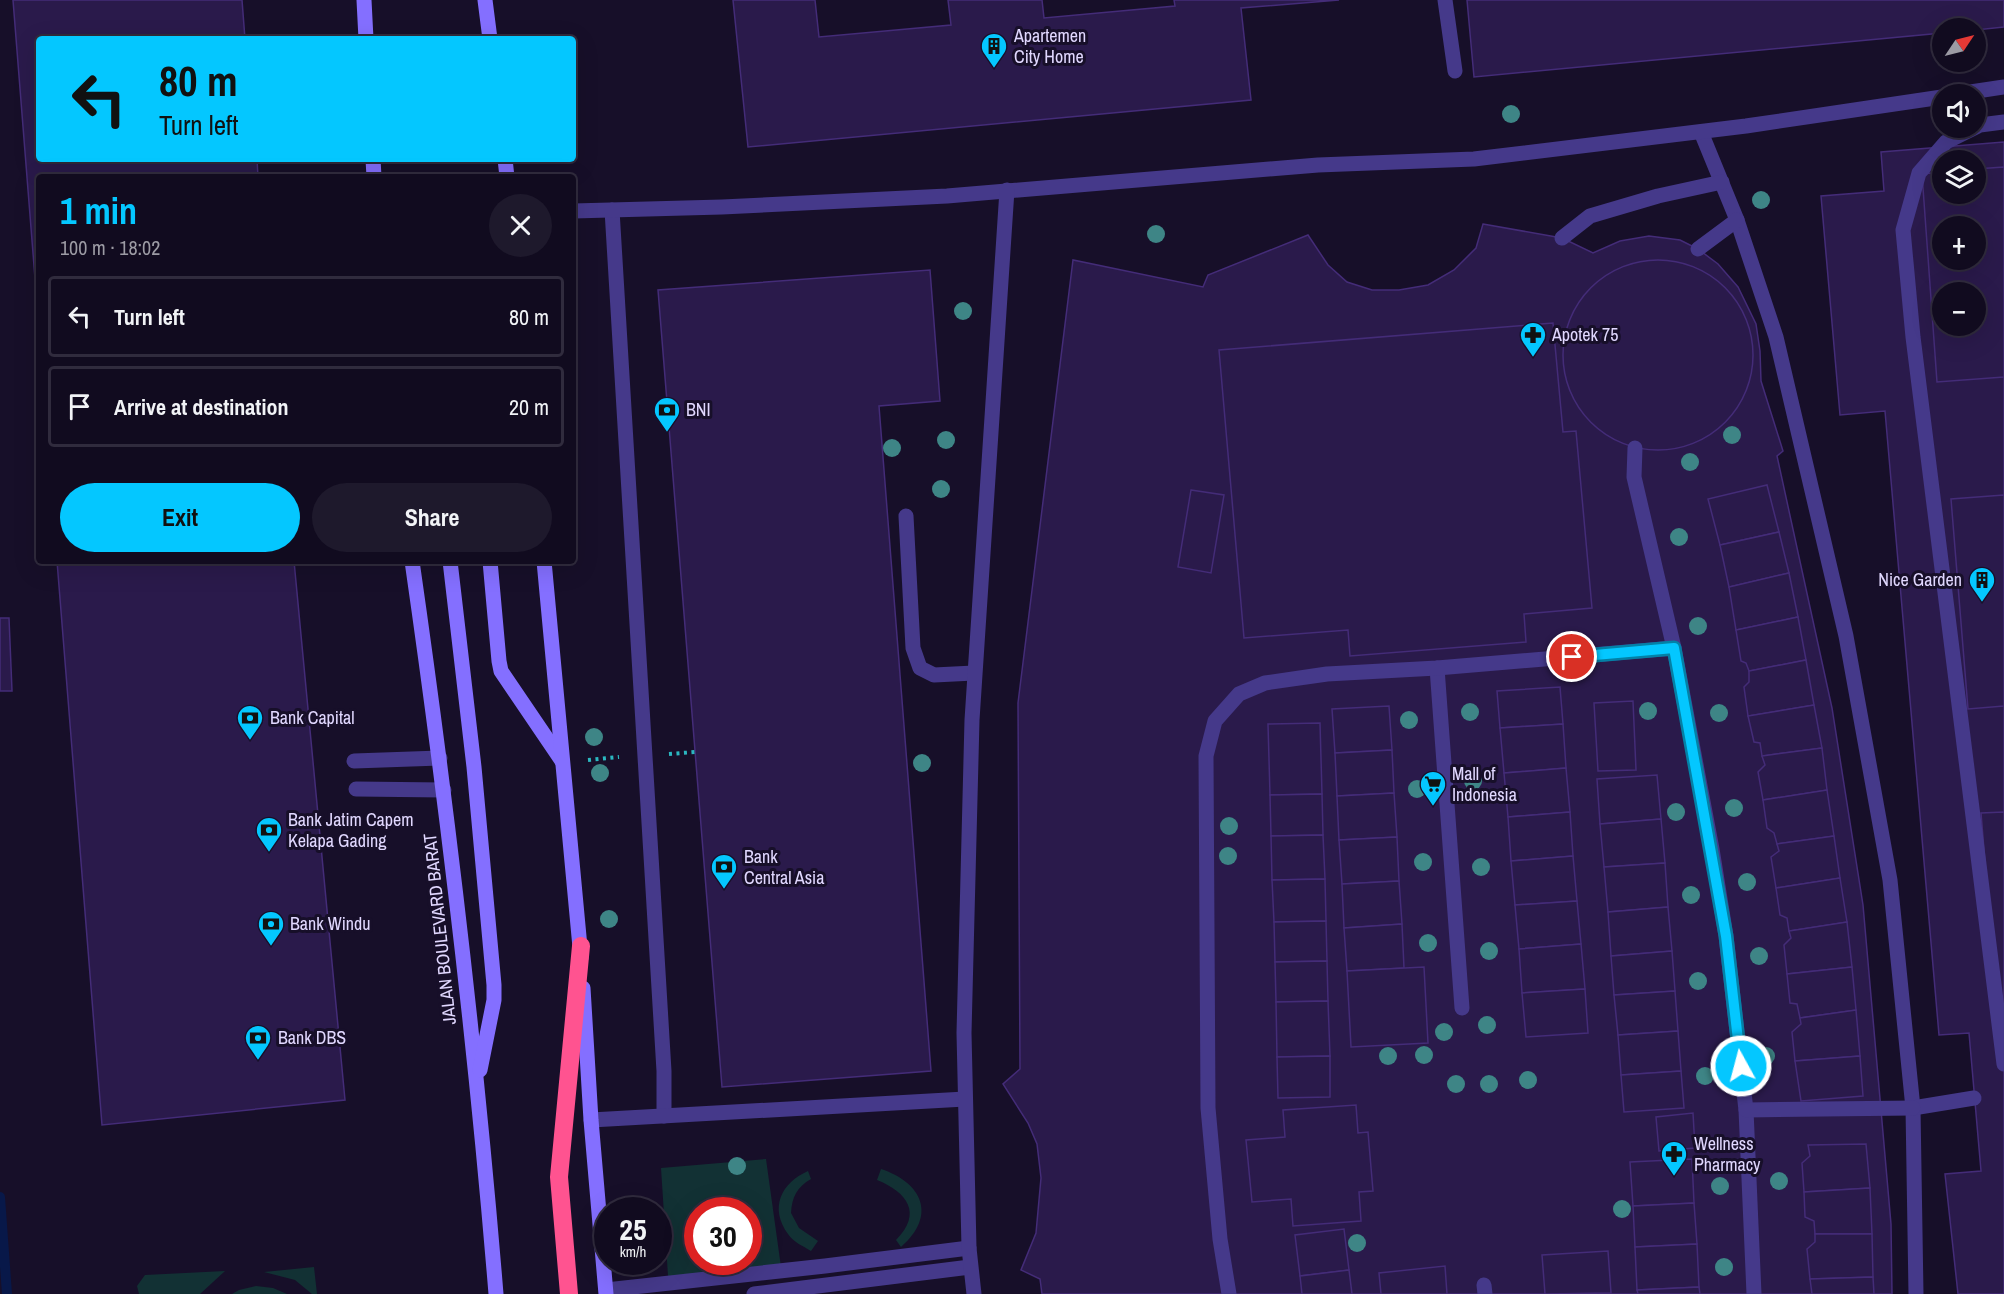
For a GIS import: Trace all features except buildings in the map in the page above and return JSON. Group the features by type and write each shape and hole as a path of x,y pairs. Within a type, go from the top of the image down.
{"highway":[{"path":"569,1294 559,1176 581,946"}],"main road":[{"path":"364,0 366,36"},
{"path":"485,0 490,36"},
{"name":"JALAN BOULEVARD BARAT","path":"412,564 444,790 477,1088 496,1294"},
{"path":"450,564 474,767 494,985 494,1000 477,1088"},
{"path":"490,564 501,671 563,763"},
{"path":"544,564 581,946 591,1120 606,1292"}],"street":[{"path":"1445,0 1455,71"},
{"path":"1986,90 2004,87"},
{"path":"576,211 722,207 947,196 1318,165 1474,159 1701,132 1932,98"},
{"path":"2004,122 1980,125 1946,142 1918,173 1903,230 1913,337 2004,1064"},
{"path":"1701,132 1737,220 1776,337 1846,636 1890,880 1914,1108 1916,1294"},
{"path":"1562,238 1590,216 1658,196 1722,183"},
{"path":"974,1294 969,1248 964,998 974,673 1007,190"},
{"path":"612,210 664,1071 664,1116"},
{"path":"1698,249 1737,220"},
{"path":"1635,448 1634,477 1674,648 1726,936 1746,1110 1754,1294"},
{"path":"906,516 913,648 920,668 934,675 974,673"},
{"path":"1229,1294 1220,1239 1208,1108 1206,756 1215,721 1239,694 1266,683 1327,674 1437,668 1674,648"},
{"path":"1437,668 1462,1008"},
{"path":"354,761 440,758"},
{"path":"356,789 444,790"},
{"path":"1746,1110 1914,1108 1974,1098"},
{"path":"591,1120 965,1099"},
{"path":"606,1292 969,1248"},
{"path":"754,1294 970,1267"}],"path":[{"path":"595,760 614,758"}],"green space":[{"path":"766,1159 781,1267 762,1269 762,1197 684,1197 684,1275 668,1276 672,1275 672,1197 663,1197 661,1168"},
{"path":"881,1169 907,1183 920,1202 922,1212 919,1224 901,1247 896,1240 909,1221 908,1204 896,1191 877,1180"},
{"path":"808,1171 811,1179 796,1193 791,1213 799,1228 818,1241 811,1251 790,1237 779,1215 781,1197 785,1189 791,1182"},
{"path":"314,1267 317,1294 312,1294 295,1280 264,1272"},
{"path":"225,1271 200,1294 139,1294 137,1286 145,1275"},
{"path":"256,1286 273,1288 287,1294 232,1294"}],"waterway":[{"path":"0,1197 7,1294"}],"place":[{"name":"Apartemen City Home","path":"994,69"},
{"name":"Apotek 75","path":"1533,358"},
{"name":"BNI","path":"667,433"},
{"name":"Nice Garden","path":"1982,603"},
{"name":"Bank Capital","path":"250,741"},
{"name":"Mall of Indonesia","path":"1433,807"},
{"name":"Bank Jatim Capem Kelapa Gading","path":"269,853"},
{"name":"Bank Central Asia","path":"724,890"},
{"name":"Bank Windu","path":"271,947"},
{"name":"Bank DBS","path":"258,1061"},
{"name":"Wellness Pharmacy","path":"1674,1177"}],"route":[{"path":"1572,657 1674,648 1726,936 1741,1066"}]}
